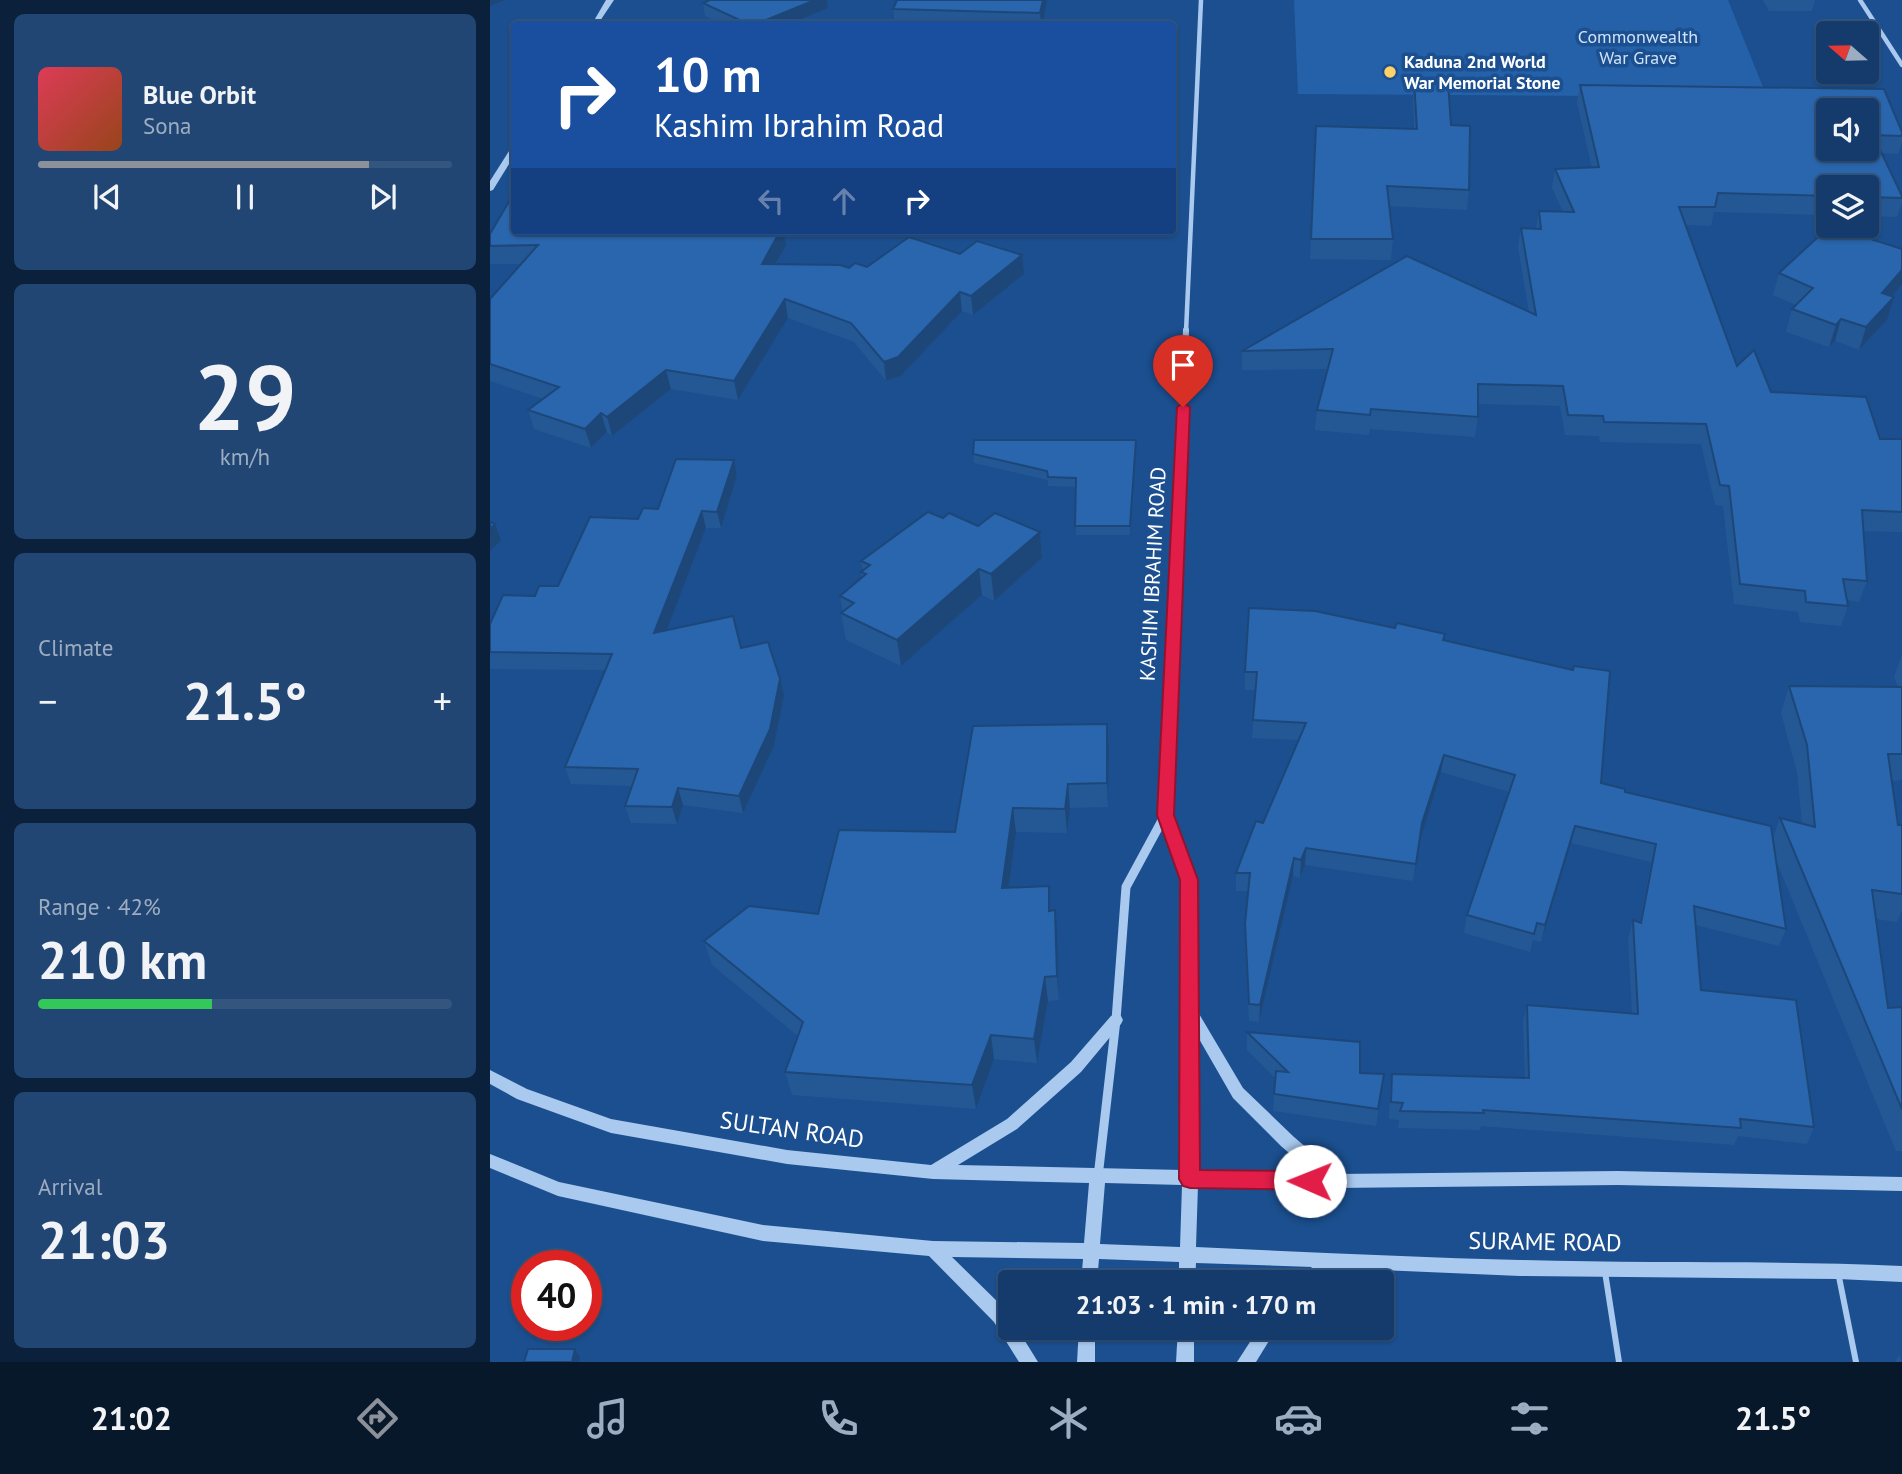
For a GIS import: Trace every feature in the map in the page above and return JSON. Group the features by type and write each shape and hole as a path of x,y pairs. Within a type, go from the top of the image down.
{"street":[{"path":"597,21 610,0"},
{"name":"KASHIM IBRAHIM ROAD","path":"1187,1270 1190,1179 1189,880 1165,815 1201,0"},
{"path":"1860,0 1902,65"},
{"path":"490,188 511,154"},
{"name":"KASHIM IBRAHIM ROAD","path":"1090,1270 1097,1178 1116,1020 1126,887 1165,815"},
{"path":"1190,1011 1238,1093 1288,1142 1334,1181"},
{"path":"933,1172 1012,1124 1076,1067 1116,1020"},
{"name":"SULTAN ROAD","path":"490,1077 522,1094 611,1126 787,1157 933,1172 1190,1179"},
{"path":"490,1161 558,1189 764,1233 933,1249 1188,1254"},
{"path":"1190,1179 1334,1181 1618,1178 1902,1184"},
{"path":"933,1249 1000,1316 1029,1362"},
{"name":"SURAME ROAD","path":"1188,1254 1520,1268 1605,1267 1902,1274"},
{"path":"1321,1270 1332,1259"},
{"path":"1086,1362 1087,1340"},
{"path":"1185,1362 1186,1340"},
{"path":"1246,1362 1261,1340"}],"lane":[{"path":"1605,1267 1619,1362"},
{"path":"1838,1271 1856,1362"}],"green space":[{"name":"Commonwealth War Grave","path":"1294,0 1728,0 1767,97 1298,94"}],"building":[{"path":"710,0 815,0 763,21 742,21 703,3"},
{"path":"897,0 1043,0 1040,13 893,9"},
{"path":"1414,81 1448,82 1451,125 1470,126 1469,190 1387,186 1393,239 1311,239 1316,126 1417,129"},
{"path":"1580,85 1884,89 1902,136 1879,135 1879,98 1816,98 1816,161 1879,161 1879,148 1902,198 1879,197 1879,175 1816,175 1816,196 1718,193 1715,207 1679,207 1737,366 1754,350 1771,392 1866,397 1880,439 1902,439 1902,512 1862,510 1867,581 1843,579 1848,606 1806,602 1805,591 1740,584 1729,486 1720,485 1706,424 1604,422 1603,416 1568,415 1563,386 1478,384 1478,417 1371,409 1370,415 1317,410 1333,349 1242,351 1407,256 1536,315 1521,228 1541,229 1539,211 1574,212 1555,169 1599,167"},
{"path":"511,198 511,235 778,235 762,264 840,265 849,268 855,263 867,267 909,237 960,254 977,241 1022,255 971,296 960,292 898,357 884,362 851,323 785,299 734,381 666,370 607,417 601,413 585,429 528,410 559,387 490,364 490,299 538,245 490,246 490,234"},
{"path":"1817,238 1868,238 1902,249 1902,270 1882,293 1894,297 1866,327 1841,319 1836,325 1792,309 1813,288 1779,273"},
{"path":"974,440 1136,440 1130,526 1075,526 1076,478 1048,477 1047,471 973,454"},
{"path":"676,459 734,460 717,512 702,511 654,633 733,616 741,648 768,642 780,679 770,729 739,796 678,788 672,807 625,806 638,769 565,767 612,654 490,652 490,624 503,595 535,596 539,586 558,586 590,517 638,519 643,508 658,509"},
{"path":"928,512 943,518 949,513 978,526 995,513 1040,532 991,574 979,569 897,640 841,613 854,603 840,596 866,574 861,572 870,565 861,561"},
{"path":"1249,608 1315,611 1395,628 1397,623 1445,634 1443,640 1573,670 1574,666 1610,671 1601,783 1625,789 1625,792 1771,826 1786,929 1694,906 1701,990 1796,1000 1814,1127 1740,1119 1741,1128 1483,1110 1484,1113 1400,1111 1403,1103 1391,1102 1392,1074 1529,1078 1527,1005 1638,1014 1633,920 1641,923 1656,844 1575,826 1545,925 1537,923 1534,934 1467,915 1515,775 1444,755 1422,823 1416,864 1306,848 1301,860 1294,858 1260,1005 1249,1004 1245,924 1250,873 1236,873 1256,821 1263,823 1306,723 1253,720 1257,672 1245,672"},
{"path":"1789,686 1902,687 1902,754 1888,754 1898,825 1902,825 1902,894 1872,890 1888,1008 1902,1007 1902,1109 1780,818 1815,827 1807,745"},
{"path":"1107,724 1107,783 1068,784 1065,809 1013,808 1002,888 1049,886 1049,911 1055,910 1057,976 1045,977 1034,1039 991,1035 972,1085 785,1072 803,1022 704,941 749,906 818,914 839,830 955,832 973,726"},
{"path":"1247,1032 1360,1042 1360,1073 1384,1074 1378,1109 1274,1094 1276,1071 1288,1072"},
{"path":"528,1349 575,1349 572,1362 524,1362"}],"place":[{"name":"Kaduna 2nd World War Memorial Stone","path":"1390,72"}],"route":[{"path":"1183,407 1165,815 1189,880 1190,1179 1310,1181"}]}
